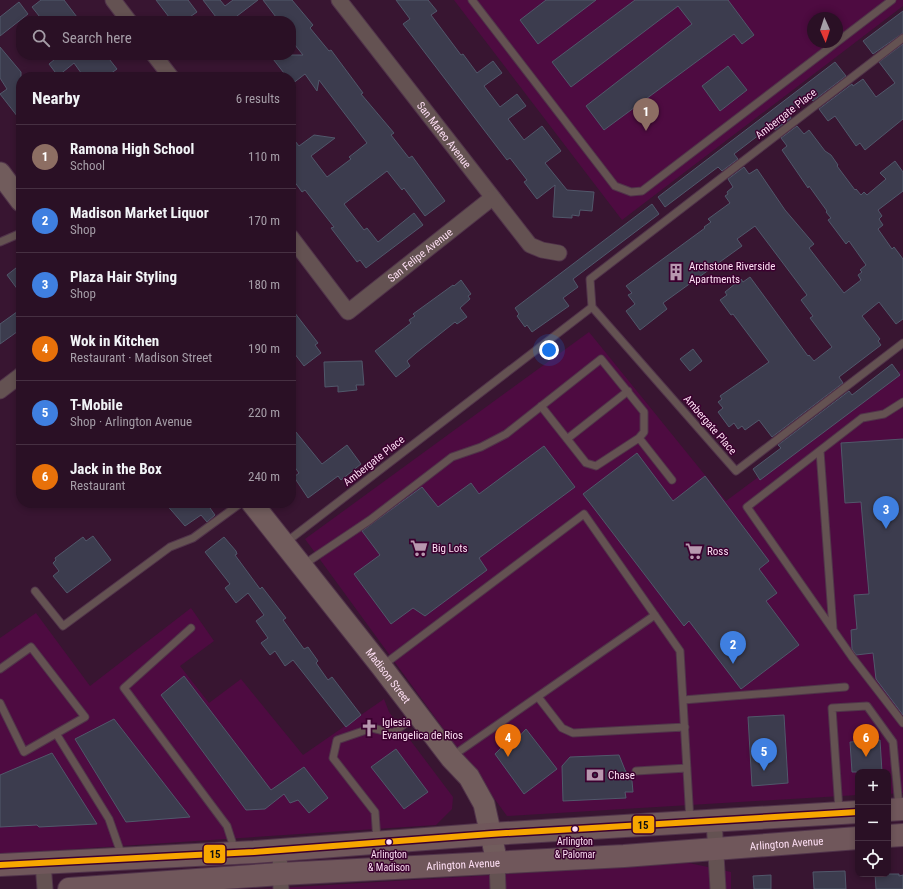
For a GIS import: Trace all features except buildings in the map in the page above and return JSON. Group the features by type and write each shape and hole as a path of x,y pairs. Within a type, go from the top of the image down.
{"main road":[{"path":"0,173 16,194"},
{"name":"Madison Street","path":"256,508 381,666 451,758 469,777 484,804 497,862"},
{"path":"0,865 236,853 490,834 690,821 848,813"},
{"path":"891,836 903,835"},
{"name":"Arlington Avenue","path":"69,889 280,881 497,862 624,856 855,838"}],"street":[{"path":"113,0 125,16"},
{"name":"San Mateo Avenue","path":"339,0 530,245 542,250 559,253"},
{"path":"158,60 167,72"},
{"name":"San Felipe Avenue","path":"296,244 348,312 492,198"},
{"path":"0,391 16,379"},
{"path":"714,820 718,889"},
{"path":"279,850 280,881"},
{"path":"497,862 498,889"},
{"path":"43,863 45,889"}],"lane":[{"path":"472,0 615,186 631,192 642,191 892,0"},
{"name":"Ambergate Place","path":"903,38 590,279 592,307 736,471 903,343"},
{"path":"0,242 16,235"},
{"name":"Ambergate Place","path":"283,544 592,307"},
{"path":"302,567 370,520 452,457 481,447 506,434 541,406 601,359 644,412 644,432 638,438 596,466 586,463 541,406"},
{"path":"567,439 628,391"},
{"path":"903,402 884,414 862,418 747,507 833,629 903,723"},
{"path":"638,438 672,480"},
{"path":"820,451 833,629"},
{"path":"35,592 63,626 170,547 194,538 234,508"},
{"path":"381,666 584,514 680,651 690,821"},
{"path":"451,758 655,615"},
{"path":"191,628 124,688 227,826 236,853"},
{"path":"0,669 31,648 85,717 57,735 24,752 0,703"},
{"path":"683,700 846,687"},
{"path":"538,696 562,728 573,733 685,727"},
{"path":"848,813 832,708 867,706 893,742 897,810"},
{"path":"377,843 375,812 333,758 337,740 372,728 394,733 417,714"},
{"path":"57,735 109,819 122,858"},
{"path":"636,771 687,768"}],"shaded area":[{"path":"454,0 903,0 903,6 622,220"},
{"path":"589,332 726,501 903,369 903,793 891,794 891,769 855,769 855,795 507,816 305,539"},
{"path":"191,608 214,641 180,666 209,703 241,679 303,755 384,699 389,712 453,797 452,809 436,825 0,854 0,638 36,613 90,686"},
{"path":"689,863 731,872 731,889 262,889"}],"transit line":[{"name":"15","path":"0,865 254,852 491,834 855,812"}],"place":[{"name":"Ramona High School","path":"646,131"},
{"name":"Archstone Riverside Apartments","path":"676,272"},
{"name":"Plaza Hair Styling","path":"886,529"},
{"name":"Big Lots","path":"419,548"},
{"name":"Ross","path":"694,551"},
{"name":"Madison Market Liquor","path":"733,664"},
{"name":"Iglesia Evangelica de Rios","path":"369,728"},
{"name":"Wok in Kitchen","path":"508,757"},
{"name":"Jack in the Box","path":"866,757"},
{"name":"T-Mobile","path":"764,771"},
{"name":"Chase","path":"595,775"},
{"name":"Arlington & Palomar","path":"575,829"},
{"name":"Arlington & Madison","path":"389,842"}]}
